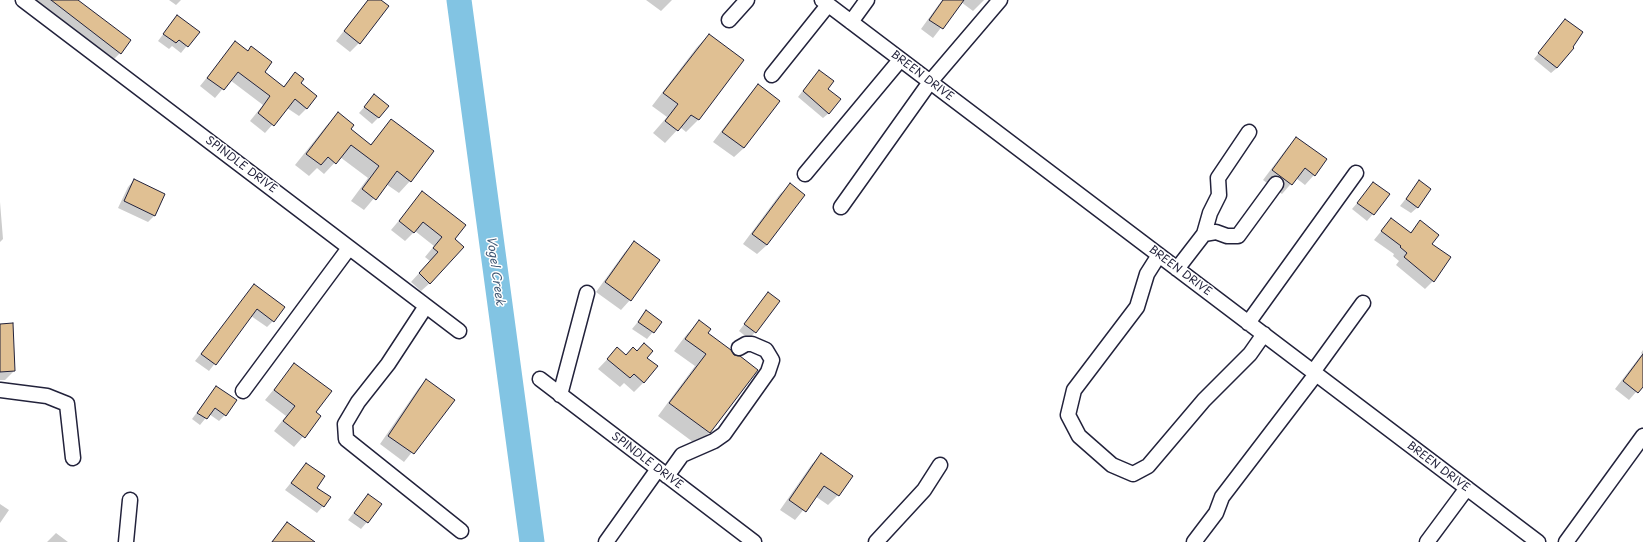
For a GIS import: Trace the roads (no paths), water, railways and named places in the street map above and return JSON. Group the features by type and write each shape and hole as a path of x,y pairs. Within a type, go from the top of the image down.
{"street":[{"name":"SPINDLE DRIVE","path":"23,0 459,331"},
{"path":"729,20 747,0"},
{"path":"851,22 867,0"},
{"path":"841,207 930,82 1000,0"},
{"path":"772,75 825,2"},
{"name":"BREEN DRIVE","path":"825,2 1538,542"},
{"path":"805,174 900,60"},
{"path":"1177,269 1204,234 1210,213 1218,195 1218,178 1249,132"},
{"path":"1248,323 1356,173"},
{"path":"1204,234 1216,232 1227,236 1238,236 1276,184"},
{"path":"243,392 349,248"},
{"path":"1159,255 1147,274 1137,307 1074,390 1068,415 1079,436 1112,465 1133,474 1148,466 1204,400 1250,354 1264,334"},
{"path":"560,395 587,293"},
{"path":"1194,542 1216,513 1222,497 1315,373 1363,303"},
{"path":"426,306 388,364 358,402 345,424 346,439 461,531"},
{"path":"606,542 662,472 682,455 714,441 724,434 774,364 770,354 759,346 746,344 739,348"},
{"name":"SPINDLE DRIVE","path":"540,379 754,542"},
{"path":"0,390 47,396 67,404 73,458"},
{"path":"1566,542 1643,436"},
{"path":"876,542 924,490 940,465"},
{"path":"1427,542 1467,488"},
{"path":"126,542 130,500"}],"waterway":[{"name":"Vogel Creek","path":"459,0 532,542"}]}
